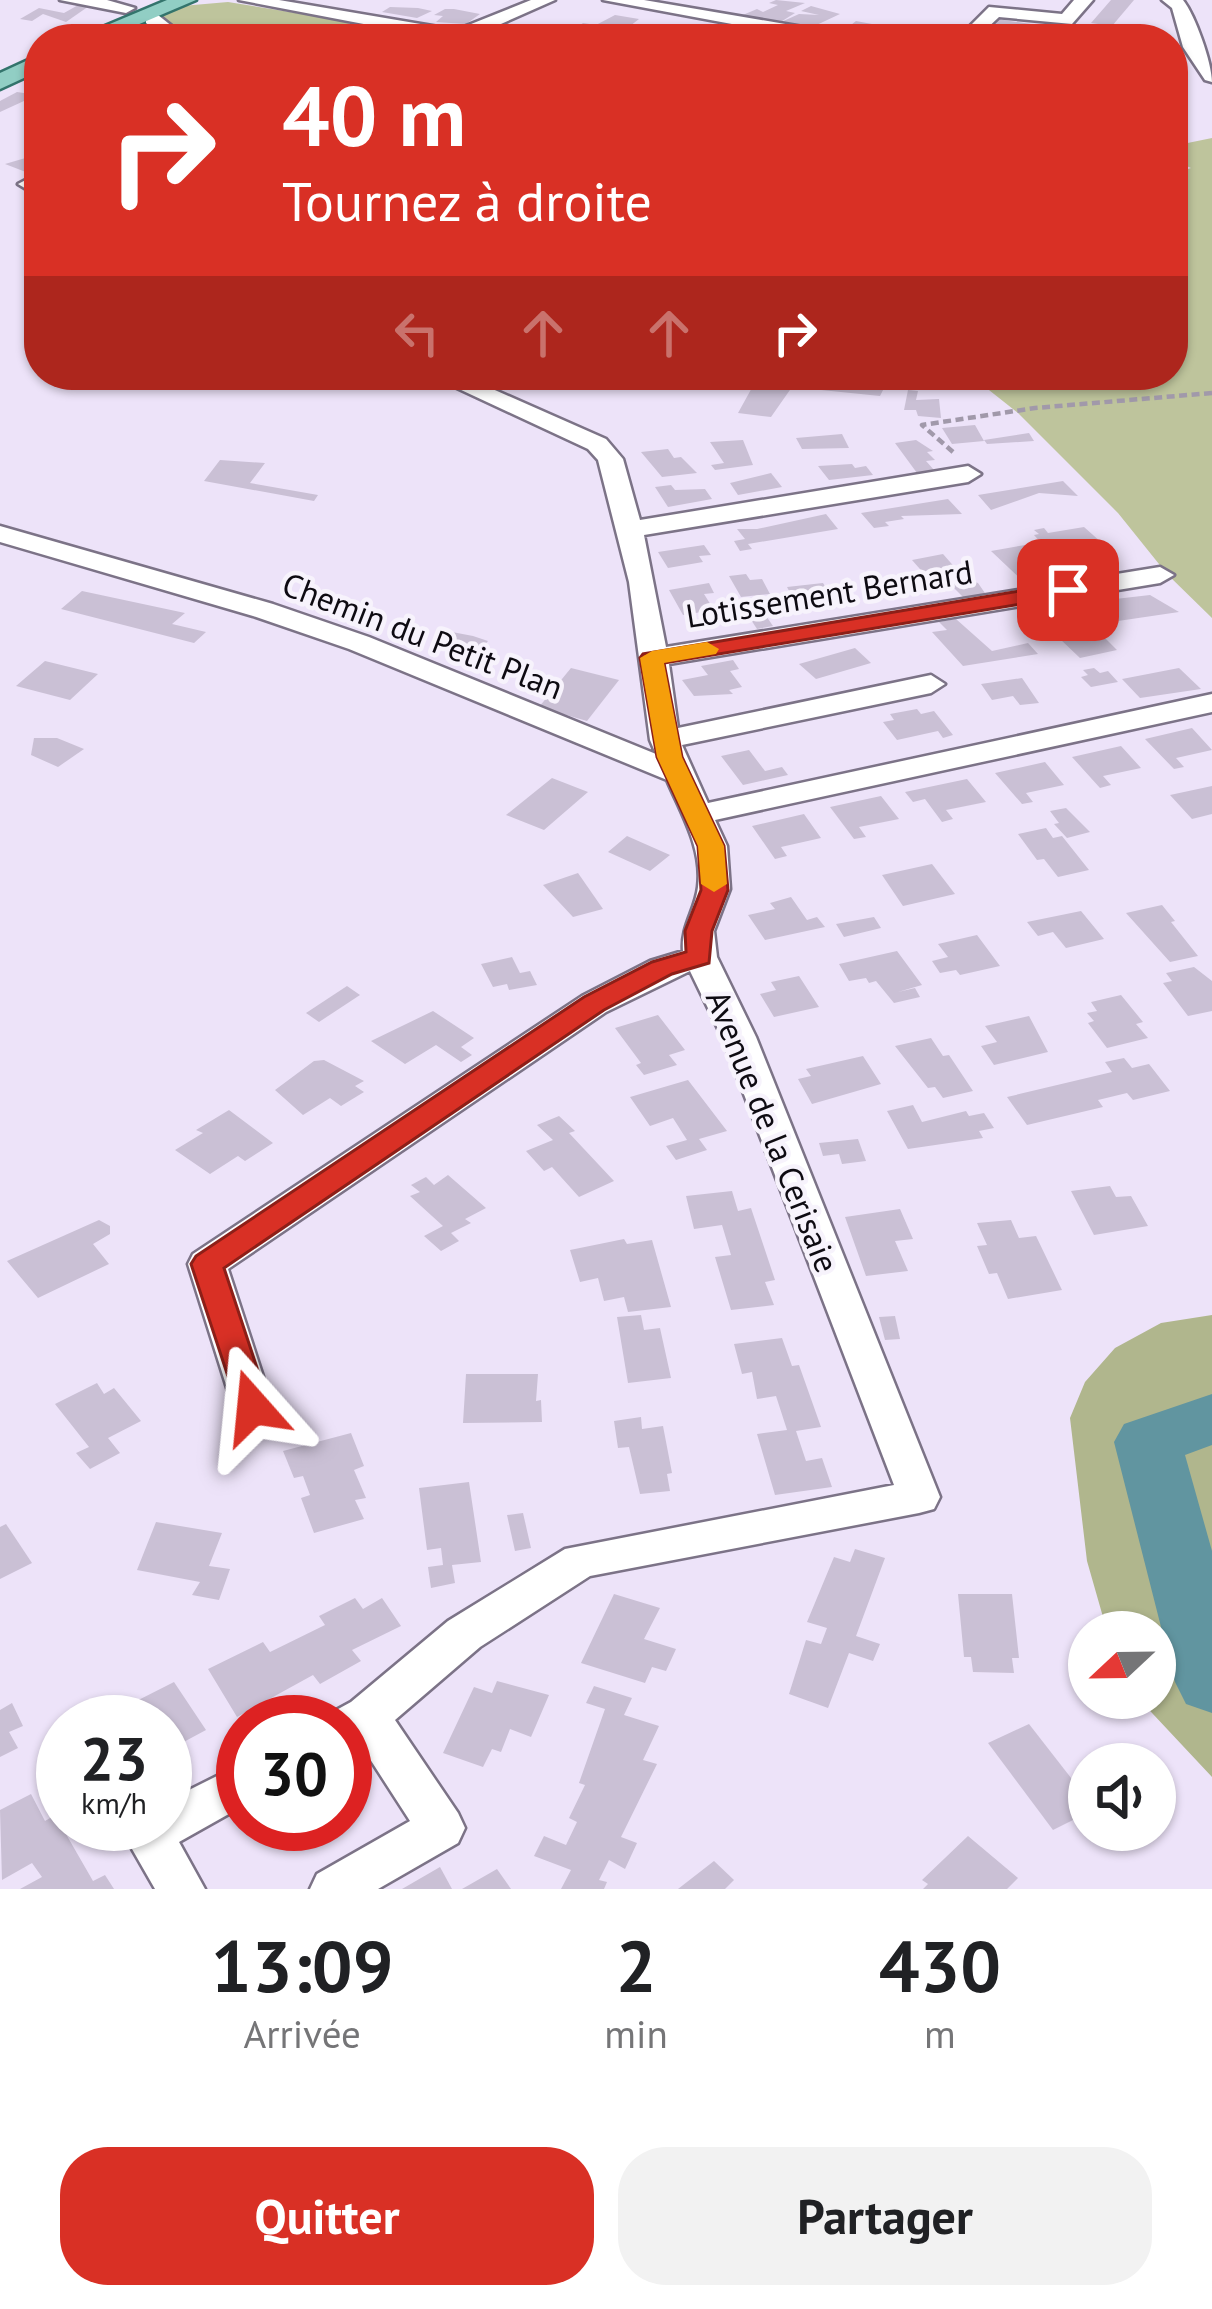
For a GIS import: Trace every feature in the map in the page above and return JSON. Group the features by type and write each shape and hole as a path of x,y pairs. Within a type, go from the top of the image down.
{"main road":[{"path":"124,24 187,0"},
{"path":"102,24 140,9"}],"street":[{"path":"69,0 140,9"},
{"path":"248,0 387,24"},
{"path":"274,0 299,7"},
{"path":"487,24 546,0"},
{"path":"612,0 756,24"},
{"path":"1002,5 1066,20 1084,0"},
{"path":"716,24 757,2"},
{"path":"1188,33 1212,76"},
{"name":"Avenue de la Cerisaie","path":"372,1709 464,1634 580,1561 919,1497 739,1037 700,957 698,931 714,890 711,846 665,740 643,582 605,450 474,390"},
{"path":"629,530 968,474"},
{"name":"Chemin du Petit Plan","path":"0,534 359,643 678,774"},
{"name":"Lotissement Bernard","path":"652,658 1160,574"},
{"path":"665,740 931,684"},
{"path":"695,815 1212,703"},
{"path":"253,1407 207,1264 594,1004 662,968 700,957"},
{"path":"334,1889 441,1828 372,1742"},
{"path":"181,1889 148,1835 216,1798"}],"path":[{"path":"968,474 959,459 922,425 1035,408 1212,393"}],"green space":[{"path":"228,2 352,22 169,24 158,16 182,6"},
{"path":"1212,138 1212,618 1167,574 1118,513 989,390 1188,390 1188,143"},
{"path":"1212,1315 1212,1777 1158,1719 1176,1719 1176,1611 1101,1611 1087,1561 1070,1418 1085,1382 1115,1348 1161,1323"}],"building":[{"path":"1111,0 1134,0 1114,24 1091,23"},
{"path":"769,3 805,3 786,11 795,13 779,23 799,14 819,15 801,11 811,6 840,14 819,24 779,24 738,17 778,5"},
{"path":"80,4 89,6 66,22 43,14 32,21 20,19 39,8 64,13"},
{"path":"390,7 432,11 417,18 382,12"},
{"path":"445,9 480,14 466,24 436,22 443,16 434,15"},
{"path":"615,15 639,19 633,24 598,24"},
{"path":"997,19 1030,24 993,24"},
{"path":"24,93 24,101 0,112 0,101"},
{"path":"24,158 24,171 5,164"},
{"path":"751,390 790,390 771,417 738,413"},
{"path":"821,390 883,390 880,396"},
{"path":"908,390 918,391 916,400 939,399 941,418 904,410"},
{"path":"975,425 984,441 952,444 942,428"},
{"path":"1029,433 1034,441 987,444 984,440"},
{"path":"842,434 849,448 802,449 796,438"},
{"path":"743,440 753,465 715,470 711,465 724,463 710,442"},
{"path":"916,440 933,451 927,452 935,460 926,461 934,470 917,473 895,443"},
{"path":"668,449 697,473 662,477 641,452"},
{"path":"220,460 265,463 250,483 318,495 314,501 204,481"},
{"path":"818,466 866,466 873,475 829,480"},
{"path":"771,473 782,487 738,495 730,483"},
{"path":"1063,481 1078,496 1039,493 991,510 978,495"},
{"path":"671,485 675,490 705,489 712,499 668,507 655,487"},
{"path":"948,499 962,514 901,516 904,519 885,522 889,526 874,528 861,513"},
{"path":"826,514 838,529 748,544 752,549 740,551 734,541 745,539 737,529"},
{"path":"1084,527 1111,551 1100,553 1109,562 1081,567 1063,548 1054,542 1042,544 1034,535 1039,534 1034,530 1044,528 1048,533"},
{"path":"704,545 711,555 699,556 703,562 668,568 658,552"},
{"path":"1025,545 1043,565 1059,562 1067,571 1035,577 1039,582 1026,584 991,551"},
{"path":"943,554 987,596 966,600 948,582 934,585 912,560"},
{"path":"746,574 750,580 762,579 770,594 741,597 729,576"},
{"path":"709,583 714,593 704,594 714,610 683,615 669,590"},
{"path":"823,583 830,594 841,593 847,603 798,608 787,587"},
{"path":"82,591 185,613 172,624 206,632 194,643 61,609"},
{"path":"1150,595 1179,612 1118,621 1098,601"},
{"path":"760,607 773,626 757,629 744,609"},
{"path":"956,619 992,651 1028,643 1038,654 963,666 932,632 947,630 939,622"},
{"path":"452,632 488,641 476,655 438,647"},
{"path":"1071,635 1086,641 1104,637 1117,650 1080,658 1059,638"},
{"path":"855,648 871,663 816,679 799,664"},
{"path":"733,660 739,669 730,671 742,687 729,690 733,694 694,696 682,680 708,675 701,666"},
{"path":"45,661 98,674 70,700 16,686"},
{"path":"571,668 619,680 587,721 539,707"},
{"path":"1094,668 1100,673 1108,671 1118,682 1091,687 1081,677 1088,675 1083,670"},
{"path":"1179,668 1201,689 1140,698 1122,679"},
{"path":"1022,678 1039,703 1020,705 1013,696 992,700 981,684"},
{"path":"917,709 921,714 934,711 953,735 943,738 938,731 897,740 883,722 894,720 890,714"},
{"path":"1192,728 1212,750 1176,758 1184,767 1174,769 1145,739"},
{"path":"34,738 57,738 84,749 58,767 31,755"},
{"path":"1121,746 1141,768 1103,776 1111,785 1100,788 1072,757"},
{"path":"749,750 765,771 782,767 788,775 743,785 721,756"},
{"path":"1045,762 1064,785 1026,793 1033,802 1022,804 995,773"},
{"path":"552,778 588,792 544,830 506,815"},
{"path":"967,779 986,802 946,810 953,819 942,822 925,799 913,802 905,792"},
{"path":"1212,786 1212,814 1192,819 1170,795"},
{"path":"881,796 899,819 859,827 866,837 854,839 830,807"},
{"path":"1066,808 1090,832 1067,838 1050,811"},
{"path":"804,814 821,838 781,847 787,856 775,859 752,826"},
{"path":"1046,828 1053,838 1062,836 1089,870 1058,877 1044,859 1037,860 1018,834"},
{"path":"627,836 670,855 650,871 608,852"},
{"path":"932,864 955,894 903,906 882,875"},
{"path":"578,873 603,909 573,917 543,885"},
{"path":"791,897 807,920 817,917 825,927 765,940 748,915 775,909 770,903"},
{"path":"1162,905 1198,956 1170,962 1126,913"},
{"path":"1081,911 1104,939 1066,948 1053,932 1038,936 1027,922"},
{"path":"874,917 881,928 844,937 836,924"},
{"path":"977,935 1000,966 960,975 956,970 940,973 932,961 948,957 938,944"},
{"path":"897,951 922,985 898,992 915,988 920,997 894,1003 876,981 849,981 839,964"},
{"path":"512,957 520,973 530,971 537,985 509,990 507,984 493,987 481,964"},
{"path":"1194,967 1212,981 1212,1011 1188,1016 1163,983 1172,981 1166,973"},
{"path":"799,976 819,1007 774,1017 760,994 776,990 771,982"},
{"path":"347,986 360,995 319,1022 306,1013"},
{"path":"1121,995 1143,1022 1136,1024 1148,1038 1107,1048 1088,1023 1094,1021 1087,1013 1097,1011 1091,1002"},
{"path":"433,1011 474,1038 461,1047 472,1055 461,1062 436,1045 405,1064 371,1041"},
{"path":"658,1015 685,1050 669,1055 677,1065 644,1075 636,1065 641,1063 615,1028"},
{"path":"1029,1016 1048,1052 994,1065 981,1046 997,1042 985,1026"},
{"path":"931,1038 973,1091 943,1098 935,1087 928,1088 895,1046"},
{"path":"863,1056 881,1084 812,1104 798,1079 811,1076 806,1069"},
{"path":"1124,1058 1132,1068 1149,1064 1170,1091 1133,1100 1127,1093 1098,1100 1103,1107 1027,1125 1007,1097 1112,1072 1105,1062"},
{"path":"324,1060 364,1081 355,1086 364,1092 341,1106 330,1098 303,1115 275,1090 314,1061"},
{"path":"688,1080 727,1131 699,1139 707,1150 676,1160 666,1146 687,1140 673,1118 650,1126 630,1097"},
{"path":"913,1105 922,1122 966,1111 969,1116 984,1113 994,1128 979,1131 983,1138 908,1149 887,1111"},
{"path":"229,1110 273,1143 245,1161 238,1156 210,1174 175,1150 203,1133 196,1130"},
{"path":"559,1116 614,1181 579,1197 552,1167 544,1171 526,1151 553,1140 537,1125"},
{"path":"858,1139 866,1161 842,1164 839,1154 823,1156 819,1143"},
{"path":"448,1175 486,1208 465,1219 471,1223 451,1233 459,1241 441,1251 424,1236 443,1226 410,1196 420,1192 411,1185 426,1177 434,1185"},
{"path":"1110,1186 1116,1197 1131,1196 1148,1226 1094,1235 1071,1191"},
{"path":"732,1191 738,1211 751,1208 775,1280 765,1282 774,1305 731,1310 715,1257 731,1255 722,1225 694,1229 686,1196"},
{"path":"900,1209 913,1239 895,1241 908,1271 866,1276 845,1217"},
{"path":"99,1220 110,1226 110,1234 93,1244 109,1264 38,1298 7,1261"},
{"path":"1011,1220 1019,1238 1036,1236 1062,1290 1008,1299 997,1273 989,1274 977,1246 987,1245 977,1223"},
{"path":"624,1239 627,1244 652,1240 671,1307 628,1312 624,1297 604,1301 598,1278 580,1282 570,1250"},
{"path":"641,1315 644,1330 660,1328 671,1378 628,1383 617,1317"},
{"path":"895,1316 900,1339 885,1340 879,1317"},
{"path":"782,1338 792,1366 799,1365 821,1427 796,1431 806,1461 822,1458 832,1487 775,1495 757,1434 787,1430 776,1396 757,1399 752,1372 742,1374 734,1344"},
{"path":"466,1374 538,1374 536,1401 541,1400 542,1422 463,1423"},
{"path":"97,1383 104,1394 114,1388 141,1421 108,1438 120,1453 90,1469 76,1453 89,1447 55,1404"},
{"path":"641,1417 642,1429 663,1426 672,1473 667,1474 670,1491 640,1494 629,1447 618,1448 614,1421"},
{"path":"351,1433 364,1466 354,1470 366,1498 355,1500 364,1519 314,1533 301,1498 310,1495 303,1476 294,1478 283,1451"},
{"path":"469,1482 481,1562 452,1565 455,1583 431,1588 428,1567 443,1565 441,1548 427,1550 419,1488"},
{"path":"523,1513 531,1548 515,1551 507,1515"},
{"path":"156,1522 222,1533 209,1566 230,1569 219,1600 192,1595 200,1582 137,1570"},
{"path":"6,1524 32,1563 0,1579 0,1527"},
{"path":"855,1549 885,1558 856,1636 880,1644 873,1661 849,1653 828,1708 789,1694 806,1640 821,1644 827,1628 807,1622 834,1557 850,1562"},
{"path":"614,1594 660,1608 644,1639 676,1649 666,1671 652,1667 645,1683 581,1663"},
{"path":"958,1594 1012,1594 1019,1658 1012,1658 1014,1673 973,1672 971,1657 964,1657"},
{"path":"355,1598 363,1609 382,1598 401,1626 352,1650 361,1661 320,1684 313,1675 277,1695 224,1695 208,1669 263,1642 270,1652 325,1625 319,1616"},
{"path":"497,1681 549,1695 531,1737 510,1729 501,1752 492,1749 483,1767 443,1753 474,1687 492,1693"},
{"path":"174,1682 183,1695 148,1695"},
{"path":"594,1686 632,1698 624,1715 659,1726 643,1760 657,1764 621,1837 637,1843 625,1869 609,1860 599,1880 607,1882 604,1889 561,1889 571,1870 534,1856 544,1836 566,1845 577,1822 569,1818 585,1785 579,1783 605,1709 586,1703"},
{"path":"12,1703 23,1726 9,1732 18,1748 0,1757 0,1710"},
{"path":"192,1709 206,1730 192,1738"},
{"path":"1029,1724 1068,1774 1068,1822 1053,1830 988,1743"},
{"path":"31,1794 36,1804 36,1851 76,1851 93,1881 105,1875 114,1889 20,1889 42,1877 32,1863 2,1880 0,1810"},
{"path":"968,1836 1018,1878 1007,1889 923,1889 928,1884 922,1880"},
{"path":"714,1861 734,1880 725,1889 678,1889"},
{"path":"440,1867 452,1889 402,1889"},
{"path":"497,1869 511,1889 462,1889"}],"waterway":[{"path":"1212,1419 1148,1442 1212,1682"}],"slow traffic":[{"path":"707,649 652,658 670,757 711,846 714,884"}],"route":[{"path":"253,1407 207,1264 594,1004 662,968 700,957 698,931 714,890 711,846 670,757 652,658 1068,590"}]}
